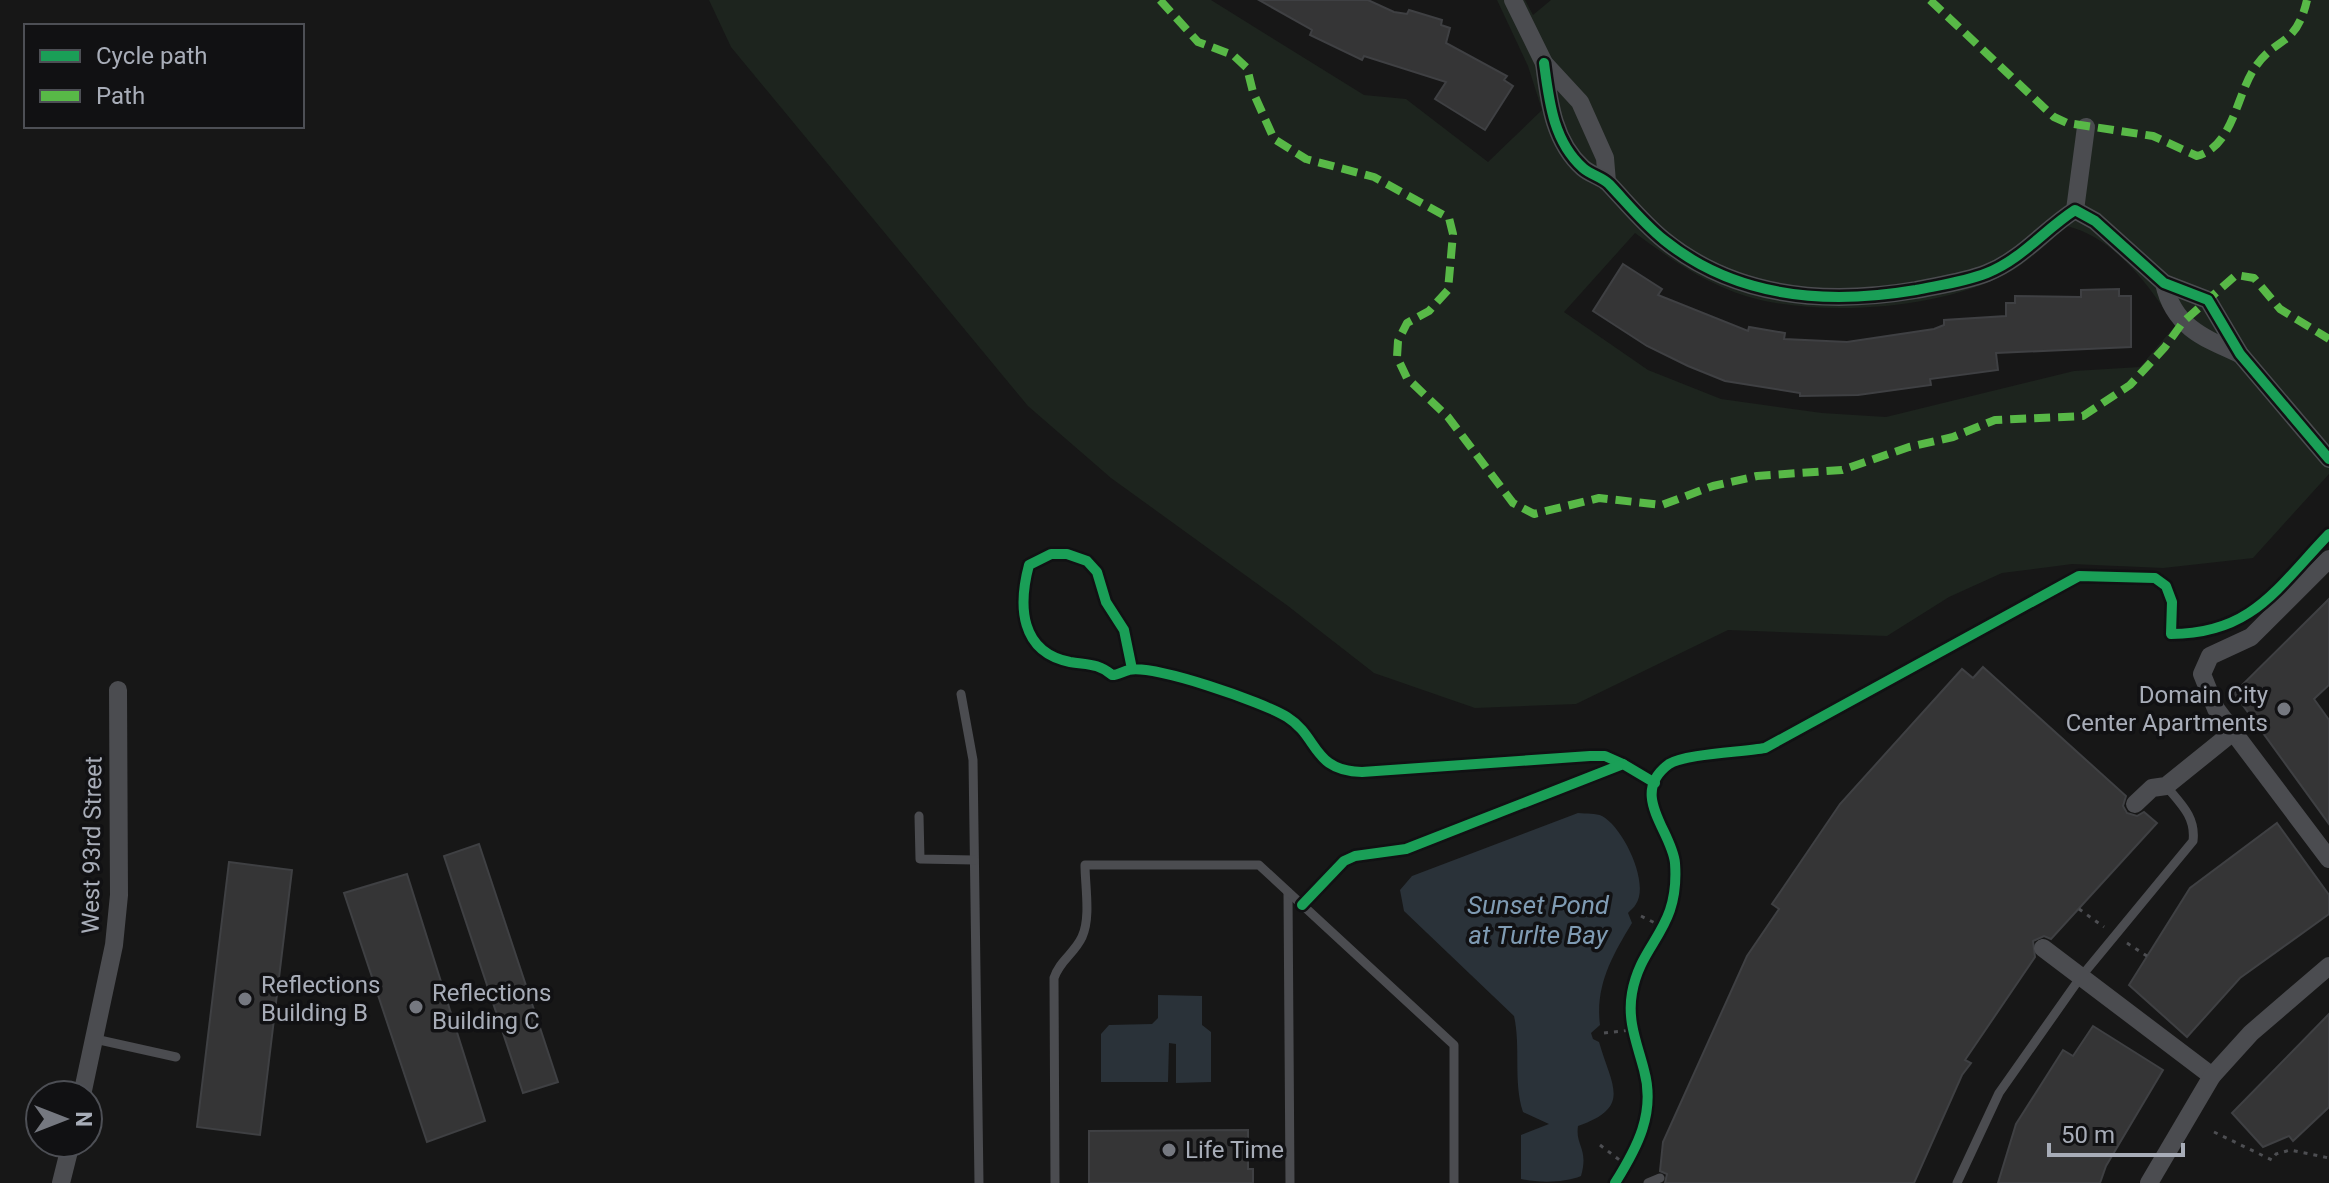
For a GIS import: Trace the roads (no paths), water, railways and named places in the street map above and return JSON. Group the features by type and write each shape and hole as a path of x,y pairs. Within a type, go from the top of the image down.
{"street":[{"path":"1513,0 1544,63 1580,102 1605,158 1607,182"},
{"path":"1544,63 1551,113 1570,154 1586,171 1607,182 1626,206 1666,241 1706,267 1781,295 1824,299 1882,295 1962,282 1989,273 2015,259 2075,210 2086,127"},
{"path":"2075,210 2095,221 2164,283 2208,300 2240,354 2329,459"},
{"path":"2164,283 2167,296 2187,327 2200,337 2240,354"},
{"path":"2329,559 2251,637 2210,656 2205,664 2204,685 2233,732 2329,859"},
{"name":"West 93rd Street","path":"86,1079 114,945 119,895 118,690"},
{"path":"2135,804 2152,788 2166,786 2233,732"},
{"path":"2043,948 2212,1076"},
{"path":"2149,1183 2212,1076 2251,1033 2329,966"},
{"path":"61,1183 67,1159"}],"lane":[{"path":"961,694 973,760 979,1183"},
{"path":"1957,1183 1999,1093 2080,978 2193,841 2195,828 2189,813 2166,786"},
{"path":"919,816 920,859 974,860"},
{"path":"1055,1183 1054,978 1059,962 1075,948 1085,929 1085,865 1259,865 1454,1045 1454,1183"},
{"path":"1288,892 1290,1183"},
{"path":"95,1039 176,1057"},
{"path":"1648,1183 1660,1178"}],"water":[{"name":"Sunset Pond at Turlte Bay","path":"1578,813 1600,815 1618,831 1637,870 1639,895 1628,913 1632,923 1612,959 1603,984 1600,1025 1591,1033 1593,1039 1599,1042 1612,1083 1612,1103 1595,1119 1578,1126 1583,1153 1581,1176 1543,1182 1521,1179 1521,1135 1549,1124 1523,1112 1518,1088 1514,1016 1404,911 1400,890 1412,876"},
{"path":"1158,995 1202,996 1202,1025 1211,1032 1211,1082 1176,1083 1176,1044 1169,1043 1168,1082 1101,1082 1101,1034 1109,1025 1152,1024 1158,1018"}],"place":[{"name":"Domain City Center Apartments","path":"2284,709"},
{"name":"Reflections Building B","path":"245,999"},
{"name":"Reflections Building C","path":"416,1007"},
{"name":"Life Time","path":"1169,1150"}]}
